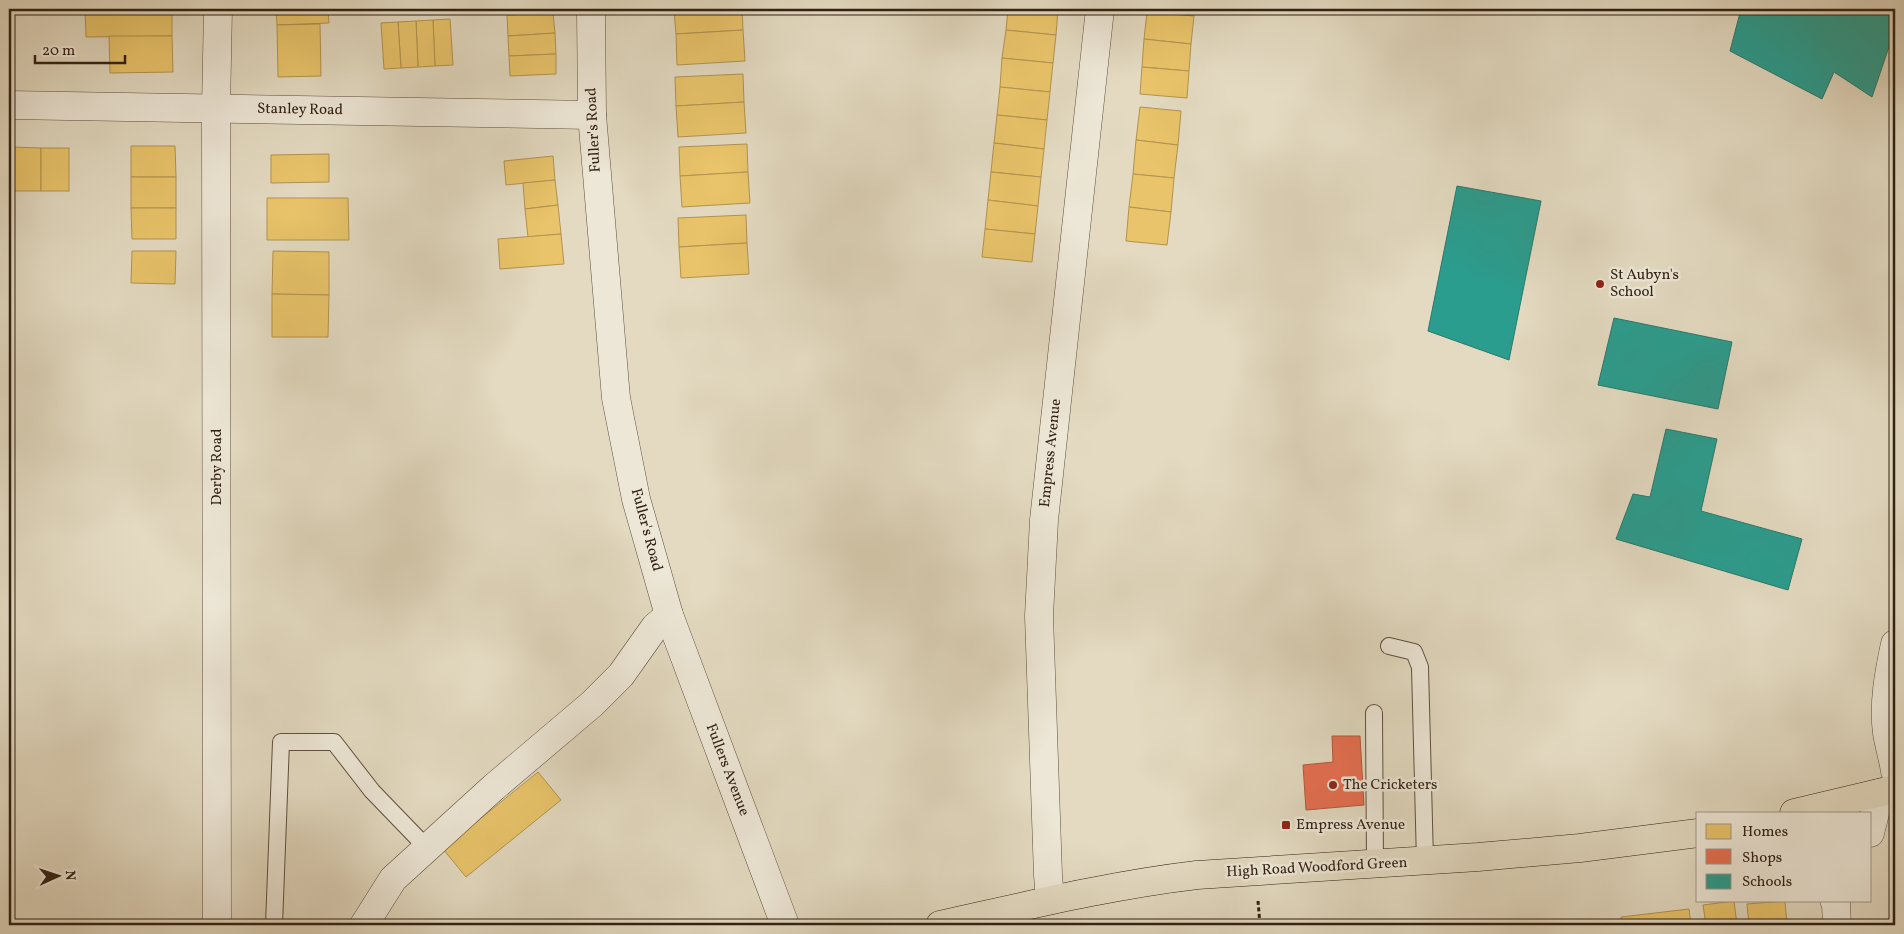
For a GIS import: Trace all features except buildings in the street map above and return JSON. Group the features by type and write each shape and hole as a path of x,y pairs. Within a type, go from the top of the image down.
{"main road":[{"path":"1798,812 1887,791"},
{"name":"High Road Woodford Green","path":"940,925 1050,900 1155,880 1197,875 1425,862 1580,848 1696,833"}],"street":[{"name":"Derby Road","path":"217,925 216,108 218,9"},
{"name":"Fuller's Road","path":"591,9 592,115 616,398 636,498 669,615"},
{"name":"Empress Avenue","path":"1050,900 1039,616 1044,520 1100,9"},
{"name":"Stanley Road","path":"9,105 592,115"},
{"path":"364,925 393,879 494,787 592,704 621,674 655,627 669,615"},
{"name":"Fullers Avenue","path":"669,615 785,925"},
{"path":"1895,644 1887,687 1887,732 1895,771"},
{"path":"1872,828 1887,791"}],"lane":[{"path":"1390,646 1414,652 1420,667 1425,862"},
{"path":"1374,713 1375,864"},
{"path":"274,925 281,742 334,742 372,791 427,848"}],"path":[{"path":"1258,895 1260,925"}],"place":[{"name":"St Aubyn's School","path":"1600,284"},
{"name":"The Cricketers","path":"1333,785"},
{"name":"Empress Avenue","path":"1286,825"}]}
